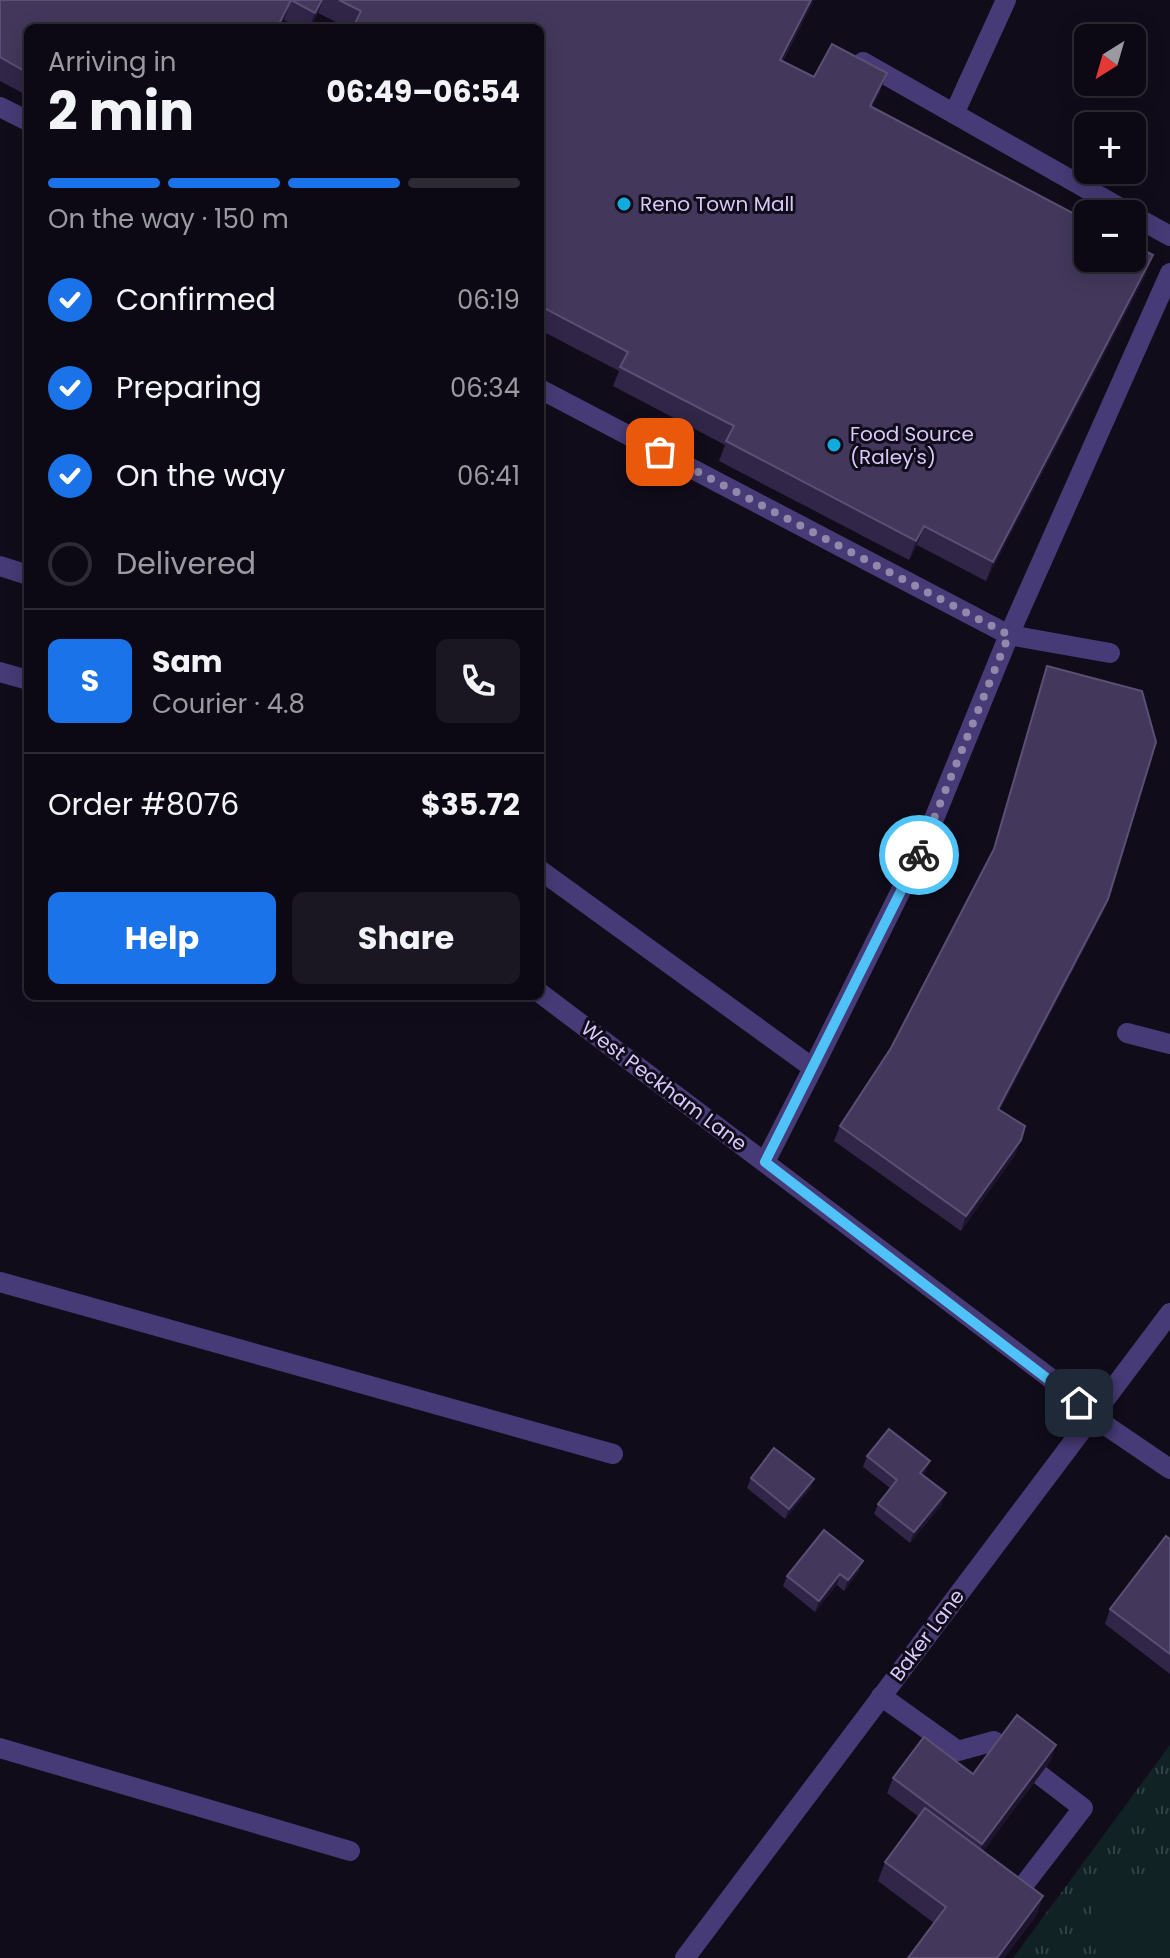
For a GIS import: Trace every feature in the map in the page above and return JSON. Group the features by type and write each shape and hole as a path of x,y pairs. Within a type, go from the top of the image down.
{"street":[{"path":"954,114 1006,0"},
{"path":"844,52 1107,200"},
{"path":"0,107 24,119"},
{"path":"1146,222 1170,236"},
{"path":"765,1162 923,846 1009,635 1170,273"},
{"path":"544,391 1009,635 1110,653"},
{"path":"0,566 24,574"},
{"path":"0,672 24,675"},
{"path":"544,873 813,1068"},
{"name":"West Peckham Lane","path":"544,996 1066,1390 1092,1416 1170,1469"},
{"path":"1127,1033 1170,1044"},
{"path":"0,1282 613,1454"},
{"name":"Baker Lane","path":"685,1958 1170,1313"},
{"path":"881,1696 958,1751 994,1741 1000,1745"},
{"path":"0,1748 350,1851"},
{"path":"1023,1886 1083,1808 1040,1775"}],"green space":[{"path":"1170,1745 1170,1958 1013,1958"},
{"path":"1170,1876 1170,1958 1096,1958 1092,1894 1103,1880"}],"building":[{"path":"0,0 291,0 279,24 24,24 24,71 0,57"},
{"path":"291,0 322,0 315,13"},
{"path":"339,0 811,0 780,60 814,77 832,44 887,73 870,106 1074,214 1074,272 1144,272 993,562 924,526 916,541 726,441 734,426 620,367 628,352 544,308 544,24 355,24 361,11"},
{"path":"1146,251 1153,255 1146,268"},
{"path":"1047,666 1142,691 1156,742 1108,899 998,1109 1025,1126 1021,1140 966,1216 840,1126 891,1048 994,849"},
{"path":"889,1429 930,1461 920,1473 946,1493 914,1532 878,1504 897,1480 867,1456"},
{"path":"774,1448 814,1479 789,1509 751,1478"},
{"path":"824,1530 863,1561 848,1580 840,1574 819,1601 787,1576"},
{"path":"1166,1536 1170,1539 1170,1654 1110,1609"},
{"path":"1017,1715 1056,1745 982,1844 893,1778 924,1737 973,1774"},
{"path":"925,1808 1043,1896 997,1958 908,1958 946,1907 885,1862"}],"way so far":[{"path":"660,452 1009,635 919,855"}],"place":[{"name":"Reno Town Mall","path":"624,204"},
{"name":"Food Source (Raley's)","path":"834,445"}],"route":[{"path":"919,855 765,1162 1079,1403"}]}
